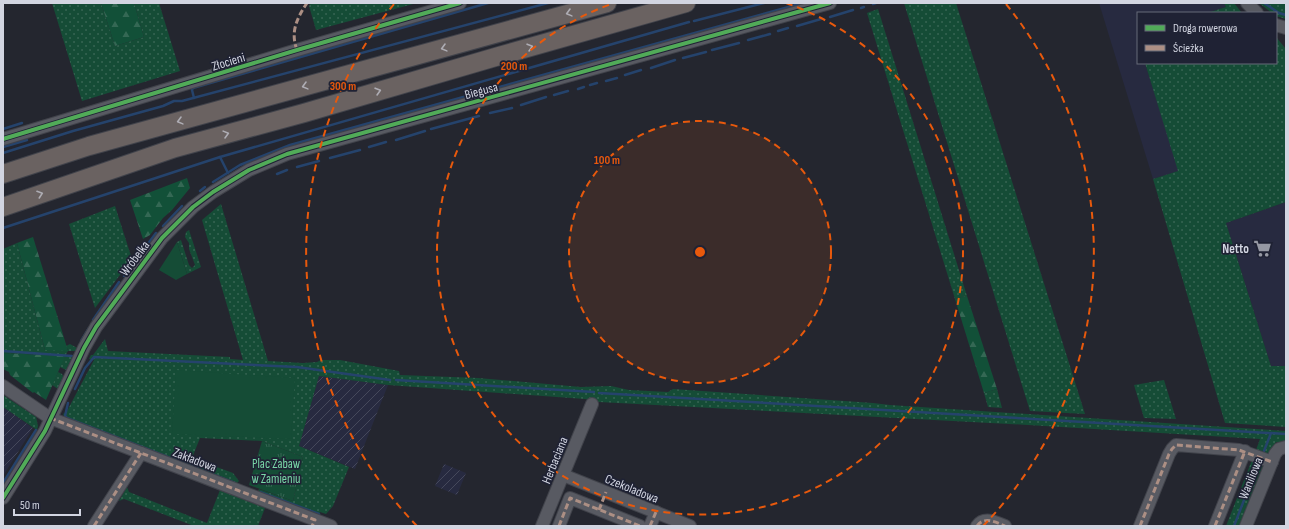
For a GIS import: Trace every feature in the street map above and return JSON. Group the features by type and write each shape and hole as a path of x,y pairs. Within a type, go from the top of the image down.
{"highway":[{"path":"3,174 89,146 607,3"},
{"path":"3,207 175,148 304,113 686,3"}],"street":[{"name":"Złocieni","path":"3,140 304,48 460,3"},
{"name":"Biegusa","path":"213,192 249,170 288,154 830,3"},
{"path":"1247,3 1256,12"},
{"name":"Wróbelka","path":"3,498 45,431 84,348 104,316 162,238 193,207 213,192"},
{"name":"Zakładowa","path":"3,386 50,418 314,523 331,526"},
{"name":"Herbaciana","path":"542,526 592,404"},
{"path":"1140,526 1168,454 1176,445 1245,451 1272,462"},
{"name":"Waniliowa","path":"1246,526 1275,454 1279,449 1286,447"},
{"path":"1215,526 1245,451"},
{"path":"95,526 141,453"},
{"name":"Czekoladowa","path":"563,475 690,526"},
{"path":"599,510 606,492"},
{"path":"559,526 570,498 640,526"},
{"path":"650,526 656,512"},
{"path":"977,526 984,520 993,521 1005,526"}],"shaded area":[{"path":"1099,3 1224,3 1226,7 1210,12 1137,12 1137,64 1145,64 1179,171 1153,179"},
{"path":"1286,202 1286,366 1271,366 1226,223"},
{"path":"319,376 388,385 355,469 299,446"},
{"path":"3,407 33,428 3,476"},
{"path":"444,464 466,473 457,495 435,486"}],"green space":[{"path":"52,3 101,3 115,46 144,37 134,3 159,3 180,71 82,101"},
{"path":"101,3 134,3 144,37 115,46"},
{"path":"311,3 417,3 316,30 309,6"},
{"path":"904,3 956,3 1085,414 1030,411"},
{"path":"1224,3 1234,3 1241,12 1210,12 1226,7"},
{"path":"1259,3 1286,3 1286,19 1277,16 1277,12 1271,12"},
{"path":"878,9 967,296 955,299 867,13"},
{"path":"1277,38 1286,49 1286,202 1226,223 1271,366 1286,366 1286,427 1225,423 1153,179 1178,171 1145,64 1277,64"},
{"path":"187,178 190,188 150,235 143,239 130,200"},
{"path":"221,204 268,361 303,363 317,362 321,360 340,360 399,371 400,375 478,378 581,387 611,386 629,390 668,392 673,389 1286,431 1286,442 1276,442 1271,453 1265,454 1256,450 1260,439 599,402 585,399 388,385 319,376 299,446 349,467 333,506 326,514 320,512 318,516 258,493 259,489 293,501 303,457 262,441 200,438 192,458 233,473 239,481 236,484 66,420 63,414 67,411 94,360 89,359 91,355 93,355 105,339 108,351 230,357 230,359 243,360 202,220"},
{"path":"115,206 132,259 95,308 69,224"},
{"path":"189,230 201,267 187,274 177,242 181,240 189,265 192,268 195,265 189,249 189,243 185,237 186,232"},
{"path":"33,237 68,351 45,350 17,243"},
{"path":"177,242 187,274 176,280 159,270"},
{"path":"17,243 45,350 68,350 66,346 70,344 77,348 76,351 68,351 65,356 73,357 66,370 60,367 64,356 3,353 3,249"},
{"path":"967,296 997,389 984,393 955,299"},
{"path":"3,353 65,356 46,400 34,392 33,393 10,375 9,372 3,369"},
{"path":"176,370 295,378 291,439 172,434"},
{"path":"58,372 62,374 64,378 58,389 52,385"},
{"path":"1164,380 1176,419 1144,418 1134,385"},
{"path":"997,389 1002,408 988,407 984,393"},
{"path":"3,395 36,417 38,426 37,430 3,407"},
{"name":"Plac Zabaw w Zamieniu","path":"262,441 303,457 293,501 249,485"},
{"path":"1252,460 1263,465 1239,526 1226,526"},
{"path":"127,487 129,492 207,523 220,490 265,508 258,526 194,526 124,499 119,501"}],"waterway":[{"path":"194,98 193,88 488,3"},
{"path":"3,153 73,131 163,106 174,101 182,101 548,3"},
{"path":"694,21 764,3"},
{"path":"213,182 240,165 290,145 803,3"},
{"path":"1264,3 1279,13 1286,15"},
{"path":"830,17 853,10"},
{"path":"797,26 821,19"},
{"path":"220,157 689,22"},
{"path":"778,31 788,28"},
{"path":"748,40 770,34"},
{"path":"712,50 739,43"},
{"path":"683,58 706,52"},
{"path":"651,68 675,60"},
{"path":"625,75 641,70"},
{"path":"606,81 617,78"},
{"path":"590,85 597,83"},
{"path":"578,89 584,87"},
{"path":"554,95 568,91"},
{"path":"521,105 546,97"},
{"path":"490,113 512,108"},
{"path":"431,129 479,116"},
{"path":"3,129 22,123"},
{"path":"396,140 425,131"},
{"path":"3,147 27,140"},
{"path":"369,147 386,142"},
{"path":"330,158 360,150"},
{"path":"3,228 220,157 228,173"},
{"path":"297,167 319,161"},
{"path":"277,174 287,170"},
{"path":"200,191 205,187"},
{"path":"163,226 182,206"},
{"path":"141,253 156,233"},
{"path":"124,276 135,261"},
{"path":"93,320 119,282"},
{"path":"81,341 89,328"},
{"path":"3,351 72,356"},
{"path":"75,389 85,368 94,357 297,367 390,380"},
{"path":"396,380 594,392"},
{"path":"599,393 1286,434"},
{"path":"68,403 65,416 67,418 235,483"},
{"path":"3,483 36,430"},
{"path":"1264,451 1271,433"},
{"path":"1234,526 1258,464"},
{"path":"260,492 319,514"}],"marked path":[{"path":"297,50 294,31 300,14 307,3"},
{"path":"50,418 315,520 312,526"},
{"path":"1140,526 1169,454 1176,445 1239,450 1272,462"},
{"path":"1215,526 1245,451"},
{"path":"94,526 141,453"},
{"path":"599,510 606,492"},
{"path":"559,526 570,498 640,526"},
{"path":"650,526 656,512"},
{"path":"977,526 983,521 990,521 1005,526"}],"cycle path":[{"path":"3,139 297,50 460,3"},
{"path":"3,498 45,431 84,348 96,327 162,238 193,207 213,192 249,170 287,154 830,3"}],"place":[{"name":"Netto","path":"1262,248"}]}
